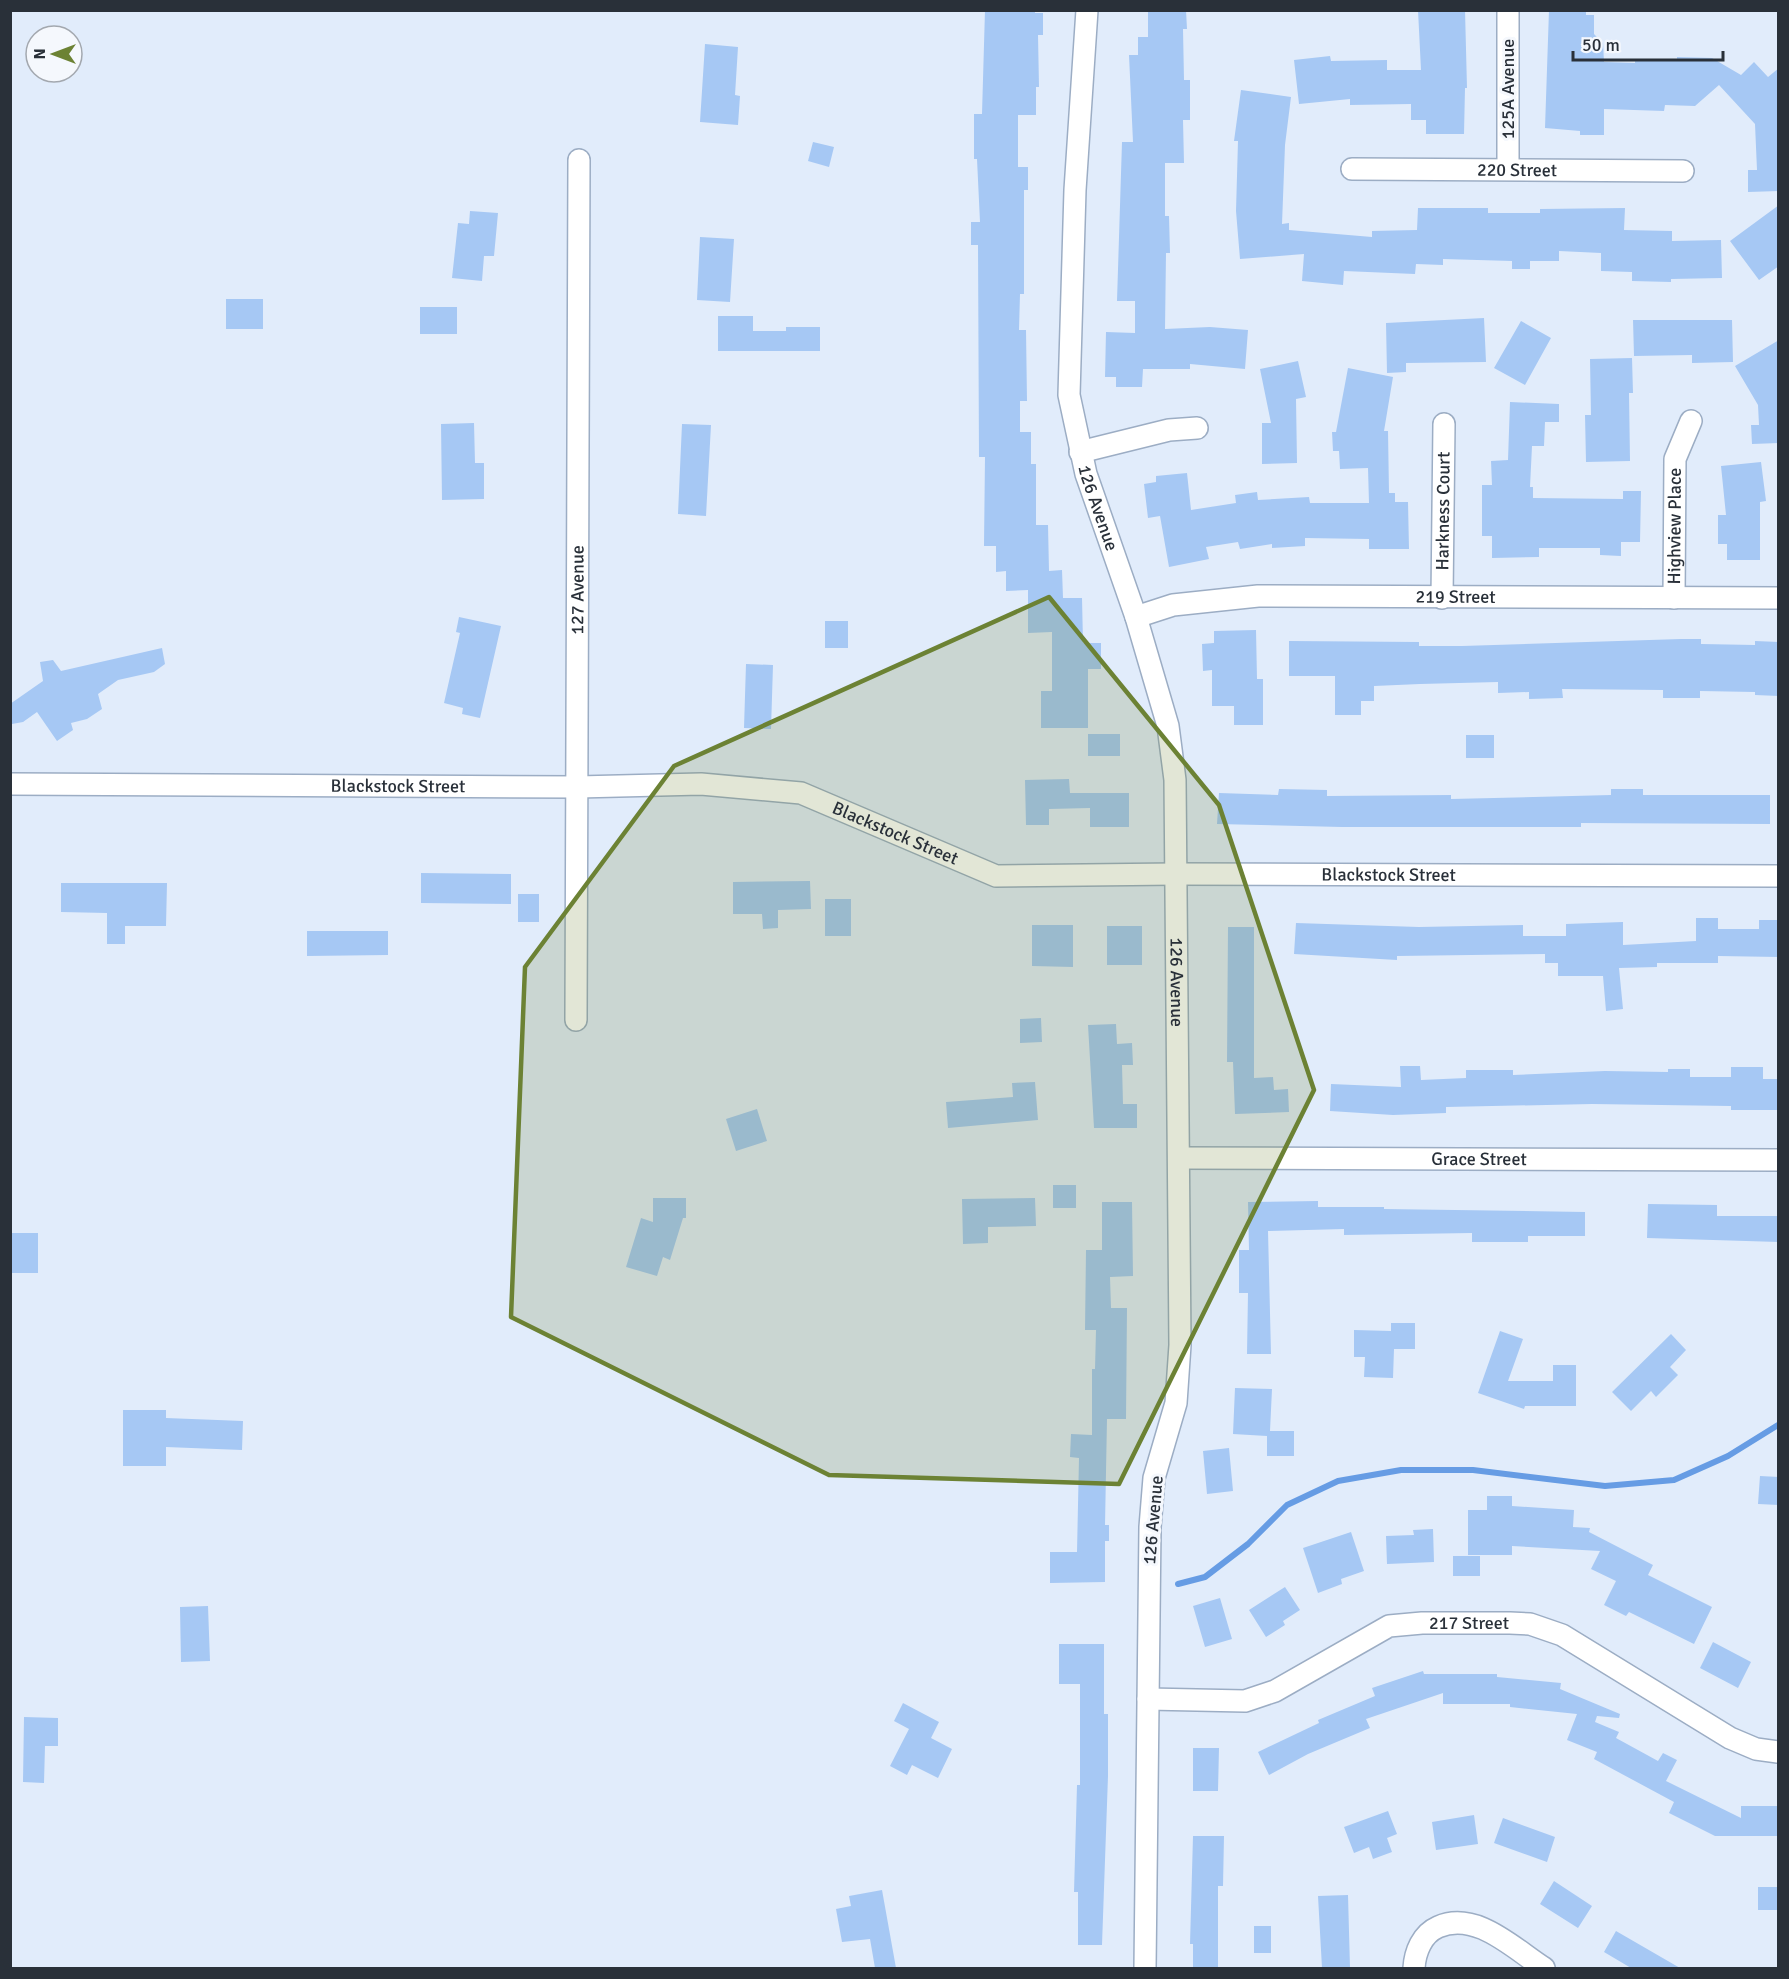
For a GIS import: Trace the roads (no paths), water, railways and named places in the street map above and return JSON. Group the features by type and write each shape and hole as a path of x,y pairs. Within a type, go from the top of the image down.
{"street":[{"name":"126 Avenue","path":"1087,10 1075,190 1068,366 1069,395 1080,452 1136,617 1168,726 1175,780 1179,1381 1152,1498 1145,1968"},
{"name":"125A Avenue","path":"1508,10 1508,168"},
{"name":"127 Avenue","path":"576,1020 579,160"},
{"name":"220 Street","path":"1352,169 1508,168 1683,171"},
{"name":"Highview Place","path":"1674,598 1675,459 1691,421"},
{"name":"Harkness Court","path":"1442,598 1444,424"},
{"path":"1080,452 1168,430 1197,428"},
{"name":"219 Street","path":"1136,617 1173,605 1227,598 1779,598"},
{"name":"Blackstock Street","path":"10,784 578,787 701,784 801,793 996,876 1176,874 1779,876"},
{"name":"Grace Street","path":"1179,1158 1779,1160"},
{"name":"217 Street","path":"1148,1700 1245,1701 1275,1691 1389,1626 1422,1623 1530,1624 1562,1635 1723,1735 1745,1745 1779,1752"},
{"path":"1414,1968 1421,1943 1427,1934 1444,1924 1462,1921 1482,1927 1544,1968"}],"waterway":[{"path":"1178,1584 1205,1577 1248,1544 1287,1505 1338,1481 1401,1470 1473,1470 1605,1486 1674,1480 1728,1456 1778,1425"}]}
